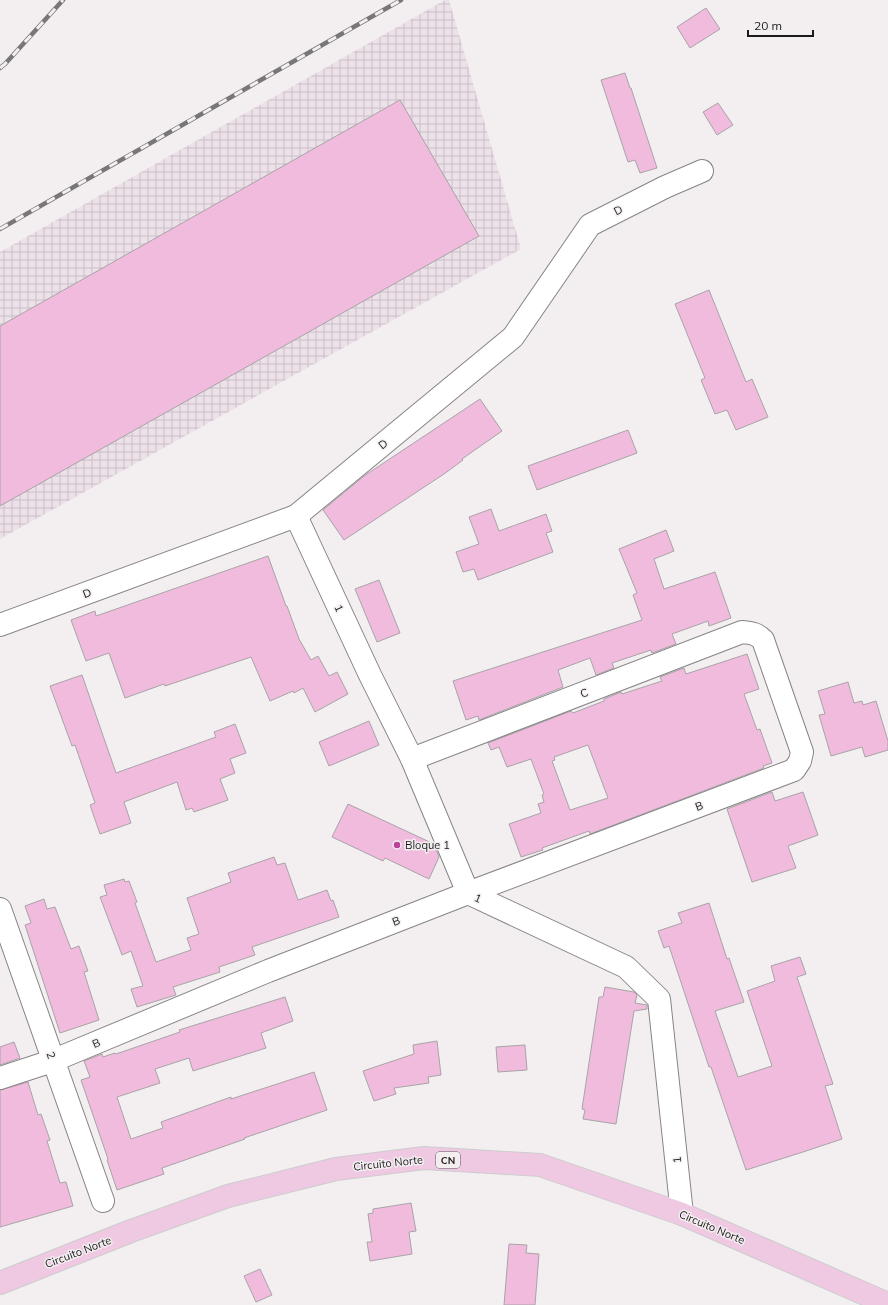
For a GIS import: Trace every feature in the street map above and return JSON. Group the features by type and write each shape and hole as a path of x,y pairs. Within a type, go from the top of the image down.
{"main road":[{"name":"Circuito Norte","path":"0,1283 131,1231 228,1196 336,1169 424,1158 540,1165 682,1214 888,1304"}],"street":[{"name":"D","path":"0,625 296,516 513,337 590,225 664,186 702,171"},
{"name":"1","path":"296,516 370,675 412,759 468,893 626,967 659,999 682,1214"},
{"name":"C","path":"412,759 742,632 758,635 763,640 802,752 800,761 794,770"},
{"name":"B","path":"0,1078 52,1061 268,971 468,893 794,770"},
{"name":"2","path":"0,909 52,1061 103,1201"}],"shaded area":[{"path":"445,0 449,0 521,249 0,539 0,252"}],"building":[{"path":"706,8 720,29 690,48 677,27"},
{"path":"625,73 657,168 640,173 635,160 628,162 601,80"},
{"path":"400,100 479,236 0,506 0,326"},
{"path":"718,103 733,125 717,135 703,112"},
{"path":"709,290 746,382 752,379 768,417 736,430 727,410 715,414 701,380 705,378 675,304"},
{"path":"480,399 502,431 462,459 463,460 444,474 344,540 323,510 364,476"},
{"path":"628,430 637,453 537,490 528,466"},
{"path":"491,509 499,531 546,514 552,531 546,533 553,552 478,580 474,569 463,572 456,552 479,544 469,517"},
{"path":"666,530 674,551 654,559 664,589 715,572 731,618 709,626 708,621 672,634 676,644 652,653 651,650 612,663 614,668 596,675 590,658 558,670 563,687 479,720 478,716 466,720 453,681 642,620 633,595 637,593 619,549"},
{"path":"268,556 299,639 311,660 318,656 329,676 337,672 348,694 315,712 303,688 294,693 293,691 270,701 251,657 165,686 164,684 125,698 109,653 86,661 71,620 95,611 96,616"},
{"path":"379,580 400,633 377,642 355,589"},
{"path":"747,654 759,689 744,694 757,730 760,729 772,763 763,766 764,768 590,834 589,831 542,848 543,850 521,857 509,824 541,813 538,804 544,802 542,795 544,794 531,759 507,767 499,747 491,750 488,743 571,711 573,713 604,701 604,699 621,692 622,694 662,681 660,677 684,668 686,674","holes":["588,745 608,798 570,810 552,761 555,760 554,757"]},
{"path":"82,675 116,773 216,737 214,732 235,724 246,753 230,759 235,773 220,779 228,800 194,812 192,808 186,810 177,782 124,802 131,823 100,834 90,805 95,803 75,745 72,746 50,686"},
{"path":"848,682 854,703 862,701 863,705 876,701 888,741 888,750 865,757 862,747 831,756 819,715 825,714 818,691"},
{"path":"369,721 379,745 329,766 319,742"},
{"path":"772,792 775,801 803,792 818,835 788,846 796,868 752,882 727,809"},
{"name":"Bloque 1","path":"348,804 434,844 439,857 429,879 385,858 383,861 332,837"},
{"path":"274,857 277,865 285,863 298,900 327,890 331,901 333,900 339,917 252,947 255,955 219,967 220,972 173,987 176,995 137,1007 131,989 143,986 131,951 122,955 100,897 107,895 104,885 124,879 125,882 129,881 137,902 135,903 156,962 191,950 187,938 199,934 187,898 231,882 228,873"},
{"path":"44,899 47,909 55,907 71,949 79,946 88,971 84,972 99,1020 60,1033 25,925 31,923 25,906"},
{"path":"709,903 727,959 729,958 744,1002 715,1011 738,1077 772,1066 747,991 775,981 771,966 800,957 806,974 797,977 833,1084 825,1086 842,1139 746,1170 711,1067 709,1067 669,946 664,948 658,931 682,923 678,913"},
{"path":"605,987 634,992 637,995 635,1003 647,1005 647,1009 634,1011 616,1124 583,1119 585,1110 582,1109 599,997 603,997"},
{"path":"285,997 293,1021 261,1033 266,1048 193,1071 189,1058 155,1069 160,1083 117,1097 131,1139 163,1128 161,1122 231,1097 231,1099 314,1072 327,1110 162,1168 164,1174 117,1190 81,1080 90,1077 84,1061 102,1054 103,1057 116,1054 180,1032 179,1030"},
{"path":"437,1041 441,1075 428,1077 429,1083 394,1088 396,1094 374,1101 363,1071 414,1054 413,1045"},
{"path":"14,1042 20,1058 0,1065 0,1047"},
{"path":"525,1045 527,1070 498,1072 496,1047"},
{"path":"28,1082 38,1115 41,1114 50,1140 47,1141 60,1183 66,1182 73,1206 0,1227 0,1090"},
{"path":"411,1203 416,1231 409,1232 412,1254 370,1261 367,1242 372,1242 368,1214 373,1213 373,1209"},
{"path":"509,1244 527,1245 526,1253 539,1254 535,1305 504,1305"},
{"path":"260,1269 272,1295 256,1302 244,1276"}],"railway":[{"path":"0,68 63,0"},
{"path":"0,229 401,0"}],"place":[{"name":"Bloque 1","path":"397,845"}]}
